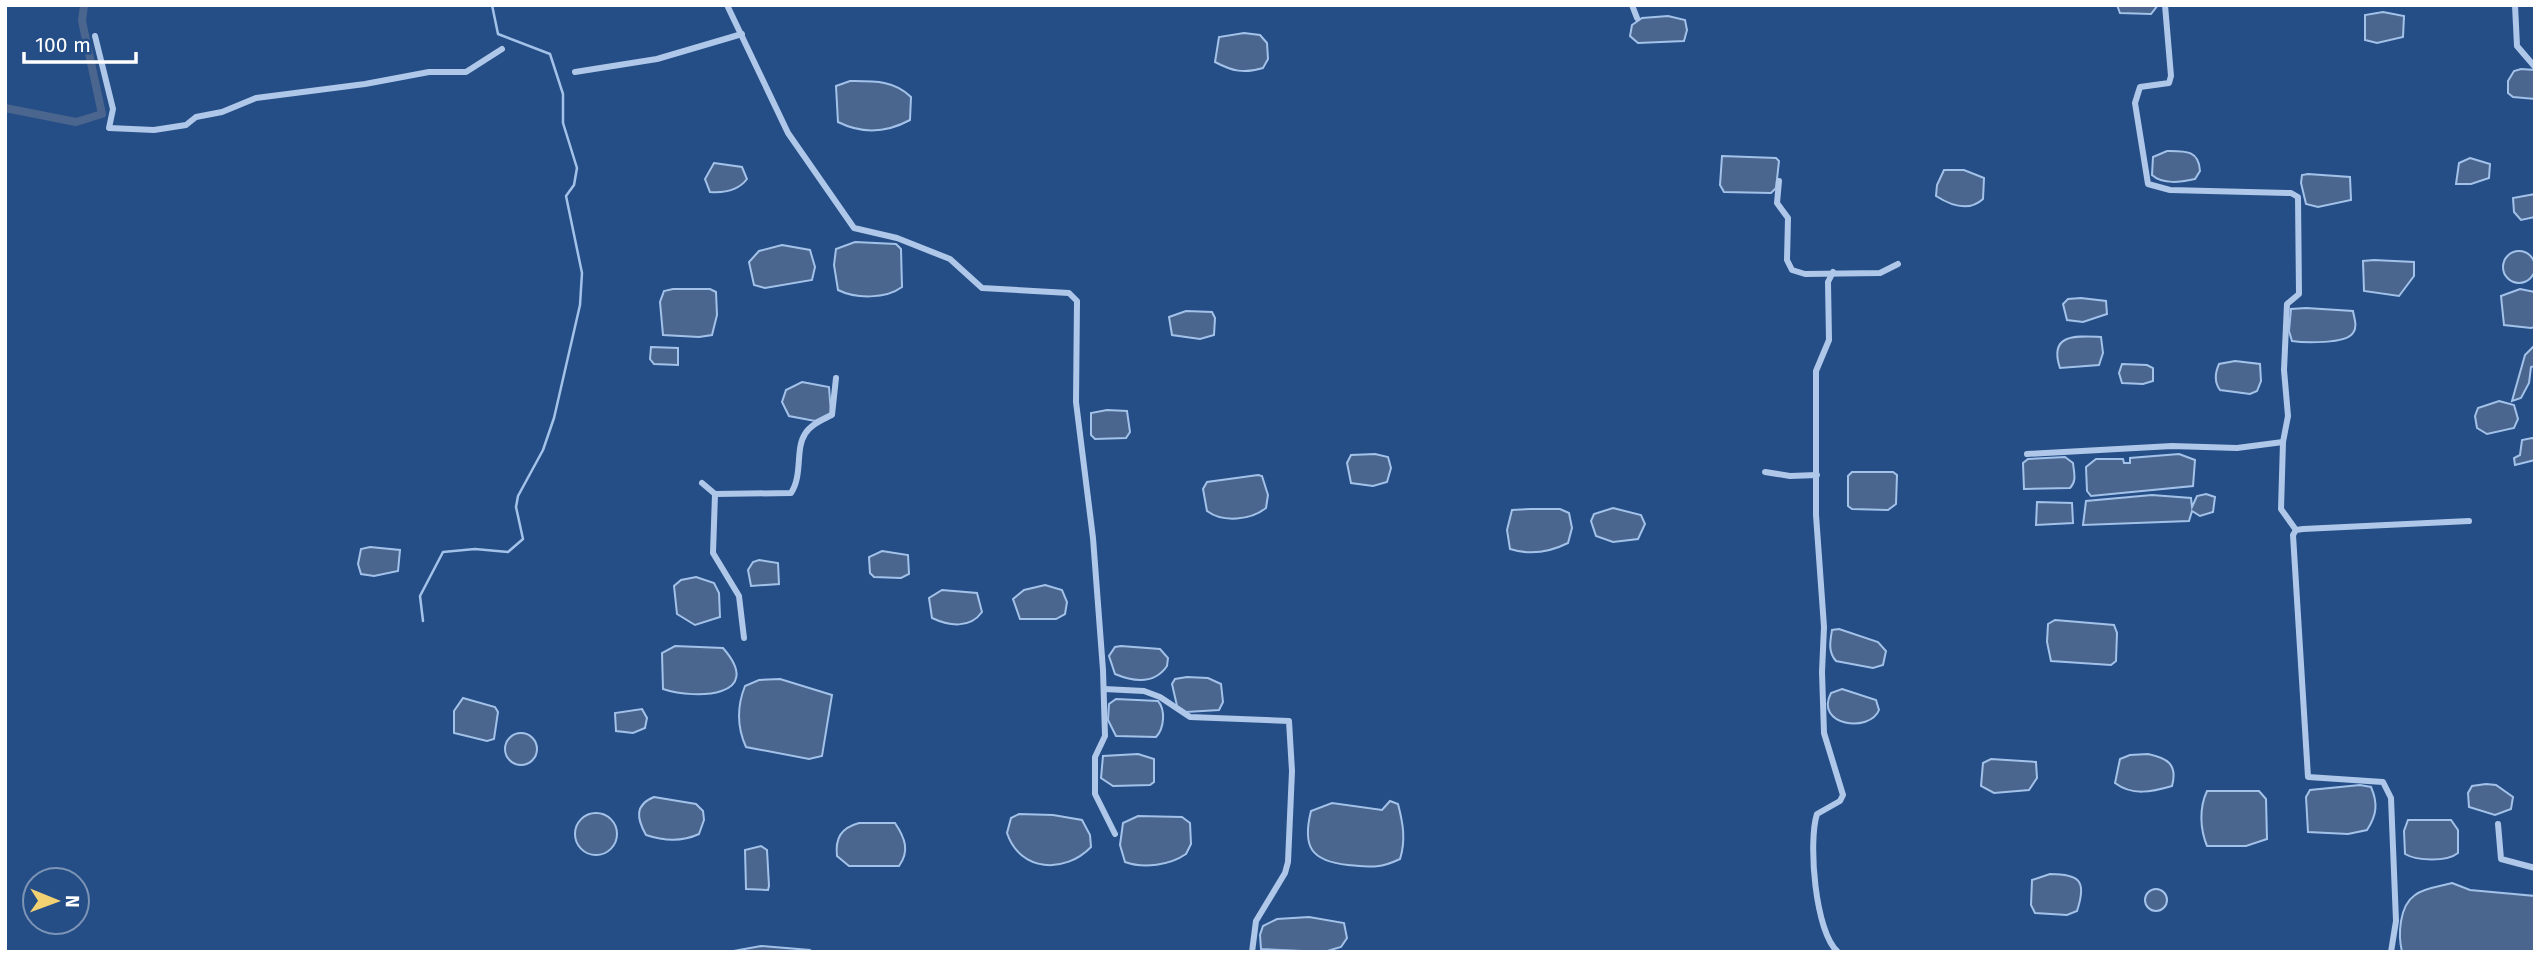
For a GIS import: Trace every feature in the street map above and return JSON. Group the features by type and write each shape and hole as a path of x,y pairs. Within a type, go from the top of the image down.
{"street":[{"path":"727,5 788,133 854,228 897,238 950,259 982,288 1069,293 1077,301 1076,402 1093,538 1104,689 1104,736 1095,757 1095,794 1115,834"},
{"path":"1632,5 1637,18"},
{"path":"2165,5 2171,76 2169,83 2140,87 2135,103 2148,184 2170,190 2291,193 2298,197 2299,294 2287,304 2284,370 2288,416 2283,442 2281,509 2296,530"},
{"path":"2515,5 2517,46 2535,67"},
{"path":"575,72 657,59 742,34"},
{"path":"95,36 113,109 108,128 132,130 186,125 196,117 222,112 256,98 365,84 429,72 466,72 502,50"},
{"path":"1779,181 1777,203 1788,218 1788,266 1792,270 1805,274 1880,273 1898,264"},
{"path":"1833,272 1828,282 1829,340 1816,371 1818,556 1824,626 1824,733 1843,795 1840,801 1815,818 1820,914 1827,937 1838,952"},
{"path":"702,483 715,494 791,493 799,472 805,434 816,423 832,415 835,409 836,378"},
{"path":"2028,454 2172,446 2236,448 2283,442"},
{"path":"1765,472 1790,476 1817,475"},
{"path":"715,494 713,554 739,596 744,638"},
{"path":"2296,530 2469,522"},
{"path":"2296,530 2293,535 2294,564 2308,731 2308,777 2383,782 2391,798 2396,921 2391,952"},
{"path":"1104,689 1144,691 1160,696 1190,717 1289,721 1292,771 1288,862 1285,873 1256,921 1252,952"},
{"path":"2498,824 2501,859 2535,868"}],"water":[{"path":"2117,5 2158,5 2151,14 2120,13"},
{"path":"2383,12 2404,16 2403,37 2377,43 2365,40 2365,15"},
{"path":"1668,16 1685,20 1687,30 1684,41 1638,43 1630,36 1632,25 1642,18"},
{"path":"1244,33 1260,35 1267,43 1268,59 1263,68 1238,71 1215,62 1219,37"},
{"path":"2535,70 2535,99 2513,97 2508,93 2508,81 2514,71"},
{"path":"850,81 883,83 898,87 911,97 910,120 883,130 856,129 838,122 836,86"},
{"path":"2167,151 2194,155 2200,171 2195,179 2167,181 2152,175 2153,157"},
{"path":"1722,156 1776,158 1779,161 1776,188 1771,193 1724,192 1720,185"},
{"path":"2470,158 2490,164 2489,178 2471,184 2456,184 2459,163"},
{"path":"714,163 742,167 747,179 730,190 710,192 705,179"},
{"path":"1944,170 1964,170 1984,178 1983,199 1972,205 1959,206 1936,196 1937,185"},
{"path":"2302,175 2350,177 2351,200 2318,207 2306,204 2301,183"},
{"path":"2535,194 2535,217 2521,220 2514,212 2513,198"},
{"path":"855,242 896,244 901,249 902,287 879,296 853,295 838,290 834,265 836,249"},
{"path":"782,245 810,250 815,267 812,280 765,288 754,285 749,262 759,251"},
{"path":"2519,251 2530,256 2535,267 2530,278 2519,283 2508,278 2503,267 2508,256"},
{"path":"2363,261 2414,262 2414,276 2399,296 2364,291"},
{"path":"710,289 716,292 717,315 712,335 663,335 660,302 664,291"},
{"path":"2520,289 2535,292 2535,327 2504,325 2501,296"},
{"path":"2068,299 2106,301 2107,314 2083,322 2067,320 2063,304"},
{"path":"2291,309 2353,311 2353,333 2349,337 2334,341 2292,341 2289,331"},
{"path":"1186,311 1212,312 1215,318 1214,335 1200,339 1172,335 1169,317"},
{"path":"2074,337 2101,337 2103,353 2099,365 2060,368 2057,357 2061,343"},
{"path":"2535,345 2535,366 2531,367 2529,383 2521,398 2512,401 2525,355"},
{"path":"651,347 678,348 678,365 654,364 650,359"},
{"path":"2235,361 2260,364 2261,381 2257,391 2250,394 2220,390 2216,377 2219,364"},
{"path":"2122,364 2147,365 2153,368 2153,381 2143,384 2122,383 2119,373"},
{"path":"802,382 829,387 831,413 815,421 789,416 782,402 786,390"},
{"path":"2499,401 2514,405 2518,419 2514,428 2487,434 2477,428 2475,416 2478,408"},
{"path":"1107,410 1127,411 1130,432 1126,438 1095,439 1091,435 1091,413"},
{"path":"2535,439 2535,460 2515,465 2514,458 2520,455 2522,440"},
{"path":"1375,454 1388,457 1391,468 1387,482 1373,486 1351,483 1347,463 1351,455"},
{"path":"2179,454 2195,460 2193,486 2091,496 2087,491 2086,467 2096,459 2123,459 2124,463 2130,463 2130,458"},
{"path":"2065,457 2073,463 2074,480 2070,488 2024,489 2023,463 2028,459"},
{"path":"1852,472 1893,472 1897,475 1896,504 1888,510 1852,509 1848,506 1848,476"},
{"path":"1262,476 1268,495 1266,508 1253,515 1237,518 1221,517 1207,511 1203,489 1207,482"},
{"path":"2206,494 2215,497 2213,512 2200,516 2192,511 2189,521 2083,525 2086,501 2152,495 2191,498 2192,507 2197,496"},
{"path":"2037,502 2072,503 2073,523 2036,525"},
{"path":"1613,508 1641,515 1645,524 1638,539 1613,542 1596,536 1591,521 1594,514"},
{"path":"1560,509 1569,513 1572,528 1568,543 1539,552 1510,549 1507,530 1512,510"},
{"path":"370,547 400,550 398,571 374,576 361,574 358,564 361,549"},
{"path":"882,551 908,555 909,574 901,578 874,577 870,573 869,557"},
{"path":"759,560 778,563 779,584 751,586 748,570 753,562"},
{"path":"696,577 714,583 719,593 720,617 695,625 677,614 674,586 681,580"},
{"path":"1045,585 1062,590 1067,602 1065,614 1056,619 1020,619 1013,599 1024,590"},
{"path":"942,590 977,593 982,612 972,621 959,624 932,618 929,598"},
{"path":"2055,620 2114,625 2117,633 2116,661 2111,665 2051,661 2047,642 2048,624"},
{"path":"1839,629 1878,642 1886,651 1883,665 1873,668 1836,661 1831,650 1831,639 1832,630"},
{"path":"675,646 723,648 734,664 736,677 732,685 722,691 708,694 663,689 662,653"},
{"path":"1115,647 1160,649 1168,658 1167,666 1150,679 1129,679 1115,674 1109,656"},
{"path":"1208,678 1221,684 1223,702 1219,710 1186,712 1177,706 1172,684 1175,679"},
{"path":"780,679 832,695 822,756 809,759 746,747 739,716 745,686 759,680"},
{"path":"1842,689 1876,700 1879,710 1865,722 1836,719 1830,713 1828,704 1831,693"},
{"path":"463,698 495,707 498,712 494,739 487,741 454,733 454,711"},
{"path":"1116,699 1158,701 1163,719 1156,737 1116,736 1108,720 1109,704"},
{"path":"642,709 647,718 645,728 633,733 616,731 615,713"},
{"path":"521,733 532,738 537,749 532,760 521,765 510,760 505,749 510,738"},
{"path":"1138,754 1154,759 1154,782 1150,785 1113,786 1101,778 1103,756"},
{"path":"2148,754 2166,760 2172,767 2172,786 2142,792 2128,790 2115,783 2120,759 2130,755"},
{"path":"1991,759 2036,762 2037,778 2029,790 1994,793 1981,786 1983,763"},
{"path":"2360,785 2371,787 2375,798 2375,814 2367,830 2348,834 2308,832 2306,797 2310,790"},
{"path":"2496,785 2513,797 2511,809 2495,815 2469,807 2468,793 2472,786"},
{"path":"2207,791 2259,791 2266,799 2267,839 2246,846 2207,846 2201,818"},
{"path":"654,797 696,804 703,811 704,820 699,834 673,840 646,835 639,818 640,808"},
{"path":"1390,801 1398,804 1401,818 1403,838 1400,859 1375,866 1348,865 1325,860 1312,850 1308,834 1311,811 1332,803 1382,810"},
{"path":"596,813 611,819 617,834 611,849 596,855 581,849 575,834 581,819"},
{"path":"1019,814 1053,815 1082,820 1090,835 1091,847 1069,862 1044,865 1032,862 1013,846 1007,833 1011,818"},
{"path":"1138,816 1182,817 1190,823 1191,844 1186,854 1157,865 1125,862 1120,845 1123,823"},
{"path":"2408,820 2451,820 2458,830 2458,853 2432,860 2405,854 2404,831"},
{"path":"859,823 895,823 905,844 899,866 849,866 837,856 840,835"},
{"path":"761,846 767,850 768,890 746,889 745,850"},
{"path":"2050,874 2068,876 2079,881 2081,893 2077,911 2067,915 2035,913 2031,905 2032,880"},
{"path":"2452,883 2470,890 2535,896 2535,952 2402,952 2401,921 2410,900 2423,891"},
{"path":"2156,889 2164,892 2167,900 2164,908 2156,911 2148,908 2145,900 2148,892"},
{"path":"1309,917 1344,923 1347,938 1341,947 1324,952 1261,949 1260,935 1263,926 1277,919"},
{"path":"761,946 810,950 812,952 728,952"}],"waterway":[{"path":"5,108 76,122 102,114 82,21 84,5"},
{"path":"423,621 420,596 443,552 475,549 508,552 523,539 516,507 518,496 543,450 554,418 580,305 582,273 566,196 574,185 577,168 563,123 563,94 550,54 498,34 492,5"}]}
